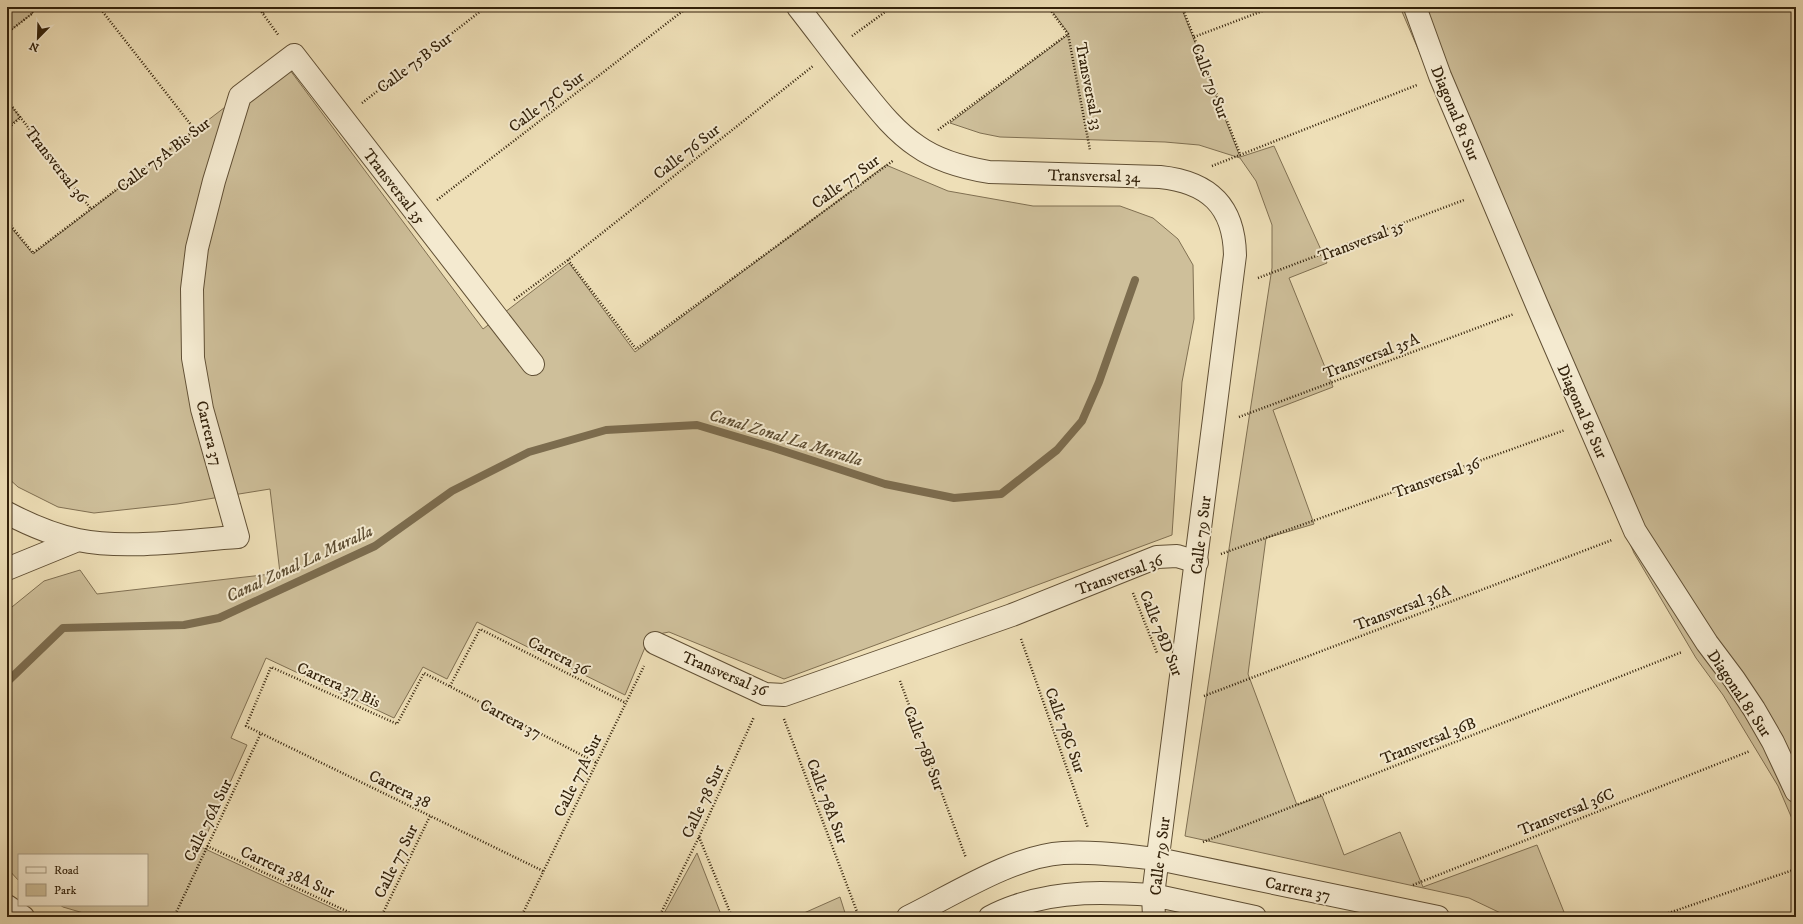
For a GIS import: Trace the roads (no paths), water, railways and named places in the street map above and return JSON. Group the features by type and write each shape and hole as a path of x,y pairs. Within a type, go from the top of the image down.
{"street":[{"name":"Transversal 34","path":"798,7 886,120 918,147 952,163 983,171 1095,176 1160,177 1179,179"},
{"name":"Diagonal 81 Sur","path":"1415,7 1440,76 1635,531 1707,643 1734,678 1773,742 1796,791"},
{"name":"Transversal 35","path":"240,96 294,55 533,364"},
{"name":"Carrera 37","path":"7,513 34,527 78,540 114,544 238,537 202,409 193,358 192,289 198,248 207,211 240,96"},
{"name":"Calle 79 Sur","path":"1154,917 1153,896 1197,562 1235,255 1235,241 1221,206 1212,196 1201,188 1179,179"},
{"path":"7,570 78,540"},
{"name":"Transversal 36","path":"655,643 770,694 784,694 1012,616 1157,557 1177,556 1197,562"},
{"name":"Carrera 37","path":"908,917 1006,868 1062,853 1097,853 1158,859 1438,917"},
{"path":"990,917 1016,911 1051,897 1084,893 1119,893 1153,896 1255,917"},
{"path":"7,906 23,917"}],"waterway":[{"name":"Canal Zonal La Muralla","path":"7,682 63,628 184,625 219,618 375,546 452,491 529,452 606,430 697,425 885,484 954,498 1001,494 1057,450 1082,421 1099,382 1135,280"}]}
